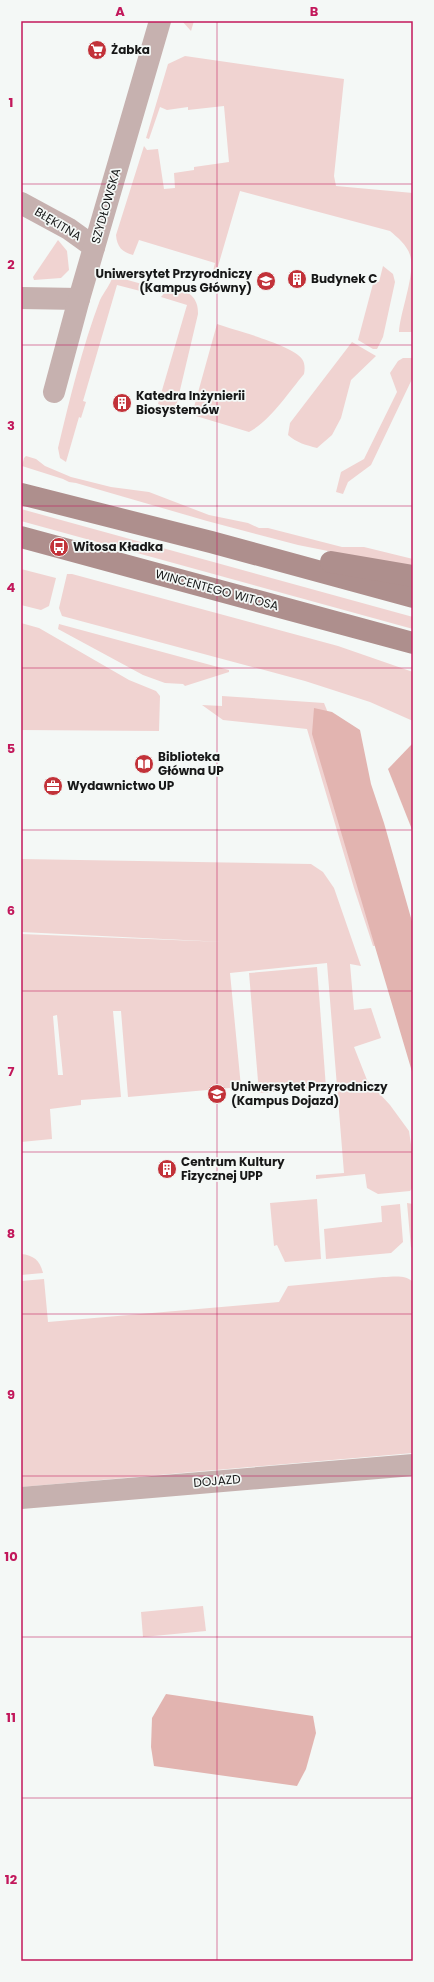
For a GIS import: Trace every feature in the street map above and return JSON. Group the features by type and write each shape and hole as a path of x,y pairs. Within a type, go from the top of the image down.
{"main road":[{"path":"21,494 211,542 413,597"},
{"name":"WINCENTEGO WITOSA","path":"21,537 411,643"},
{"path":"211,542 413,576"}],"street":[{"name":"SZYDŁOWSKA","path":"54,392 79,299 160,21"},
{"name":"BŁĘKITNA","path":"21,203 69,229 94,247"},
{"path":"21,298 79,299"},
{"name":"DOJAZD","path":"21,1498 413,1465"}],"shaded area":[{"path":"182,21 194,21 191,31"},
{"path":"185,56 344,79 334,176 336,186 413,193 413,332 399,332 411,272 410,255 409,251 399,239 390,231 240,191 214,280 211,279 215,263 139,240 133,255 126,252 119,246 116,235 144,146 147,150 158,149 164,189 175,188 174,173 194,170 194,167 229,162 224,106 188,110 188,107 167,110 160,107 149,139 146,138 168,64"},
{"path":"58,240 67,251 69,270 61,278 34,280 33,277"},
{"path":"383,266 393,274 395,282 383,337 377,349 373,349 358,340 374,280 379,282"},
{"path":"113,276 142,284 144,292 117,285 83,401 86,402 81,418 79,417 66,462 60,458 58,448 67,411 82,355 100,300"},
{"path":"168,289 185,291 190,294 196,302 198,308 198,314 176,407 172,409 158,404 187,305 161,297"},
{"path":"217,324 276,343 296,354 304,362 304,374 286,397 272,414 249,432 196,416 194,407"},
{"path":"352,342 376,356 351,380 341,418 332,435 317,448 295,440 288,435 290,423"},
{"path":"403,358 413,358 413,377 371,465 348,482 343,494 336,492 341,472 364,459 397,392 390,373 398,361"},
{"path":"26,456 36,459 45,466 71,477 111,487 149,492 209,515 248,523 259,528 268,528 342,547 364,547 413,559 413,568 298,545 69,482 22,466"},
{"path":"21,509 413,617 413,629 21,521"},
{"path":"21,569 56,578 49,606 41,610 21,605"},
{"path":"67,574 72,574 338,646 413,672 413,721 370,702 305,681 62,616 59,608"},
{"path":"21,623 39,628 129,680 156,691 160,696 159,731 21,730"},
{"path":"59,624 229,670 229,672 185,686 183,684 165,683 143,675 58,629"},
{"path":"222,696 324,703 362,797 384,945 373,946 354,888 307,729 223,720 202,705 222,706"},
{"path":"314,708 332,712 360,730 371,784 384,823 413,925 413,1075 312,734"},
{"path":"413,743 413,832 388,769"},
{"path":"21,859 311,864 323,872 334,888 361,966 350,964 354,1010 371,1008 381,1038 354,1047 367,1080 390,1105 409,1131 413,1158 413,1187 410,1191 378,1194 367,1188 365,1174 316,1179 316,1175 344,1173 327,963 230,973 241,1087 128,1097 121,1011 113,1011 121,1097 81,1100 81,1105 50,1109 52,1139 21,1142 21,934 224,942 21,932","holes":["57,1015 63,1075 58,1075 53,1016"]},
{"path":"317,967 326,1088 259,1093 249,973"},
{"path":"317,1199 321,1259 285,1262 277,1245 274,1246 270,1203"},
{"path":"407,1203 413,1204 413,1246 411,1248"},
{"path":"400,1204 403,1242 391,1253 326,1259 324,1229 382,1222 381,1206"},
{"path":"21,1254 36,1259 43,1273 21,1275"},
{"path":"383,1277 403,1277 410,1279 413,1282 413,1453 21,1487 21,1281 44,1279 48,1322 279,1302 288,1286"},
{"path":"203,1606 206,1631 143,1637 141,1612"},
{"path":"166,1694 313,1716 316,1733 306,1769 297,1786 154,1766 151,1747 152,1718"}],"place":[{"name":"Żabka","path":"97,50"},
{"name":"Budynek C","path":"297,279"},
{"name":"Uniwersytet Przyrodniczy (Kampus Główny)","path":"266,281"},
{"name":"Katedra Inżynierii Biosystemów","path":"122,403"},
{"name":"Witosa Kładka","path":"59,547"},
{"name":"Biblioteka Główna UP","path":"144,764"},
{"name":"Wydawnictwo UP","path":"53,786"},
{"name":"Uniwersytet Przyrodniczy (Kampus Dojazd)","path":"217,1094"},
{"name":"Centrum Kultury Fizycznej UPP","path":"167,1169"}]}
